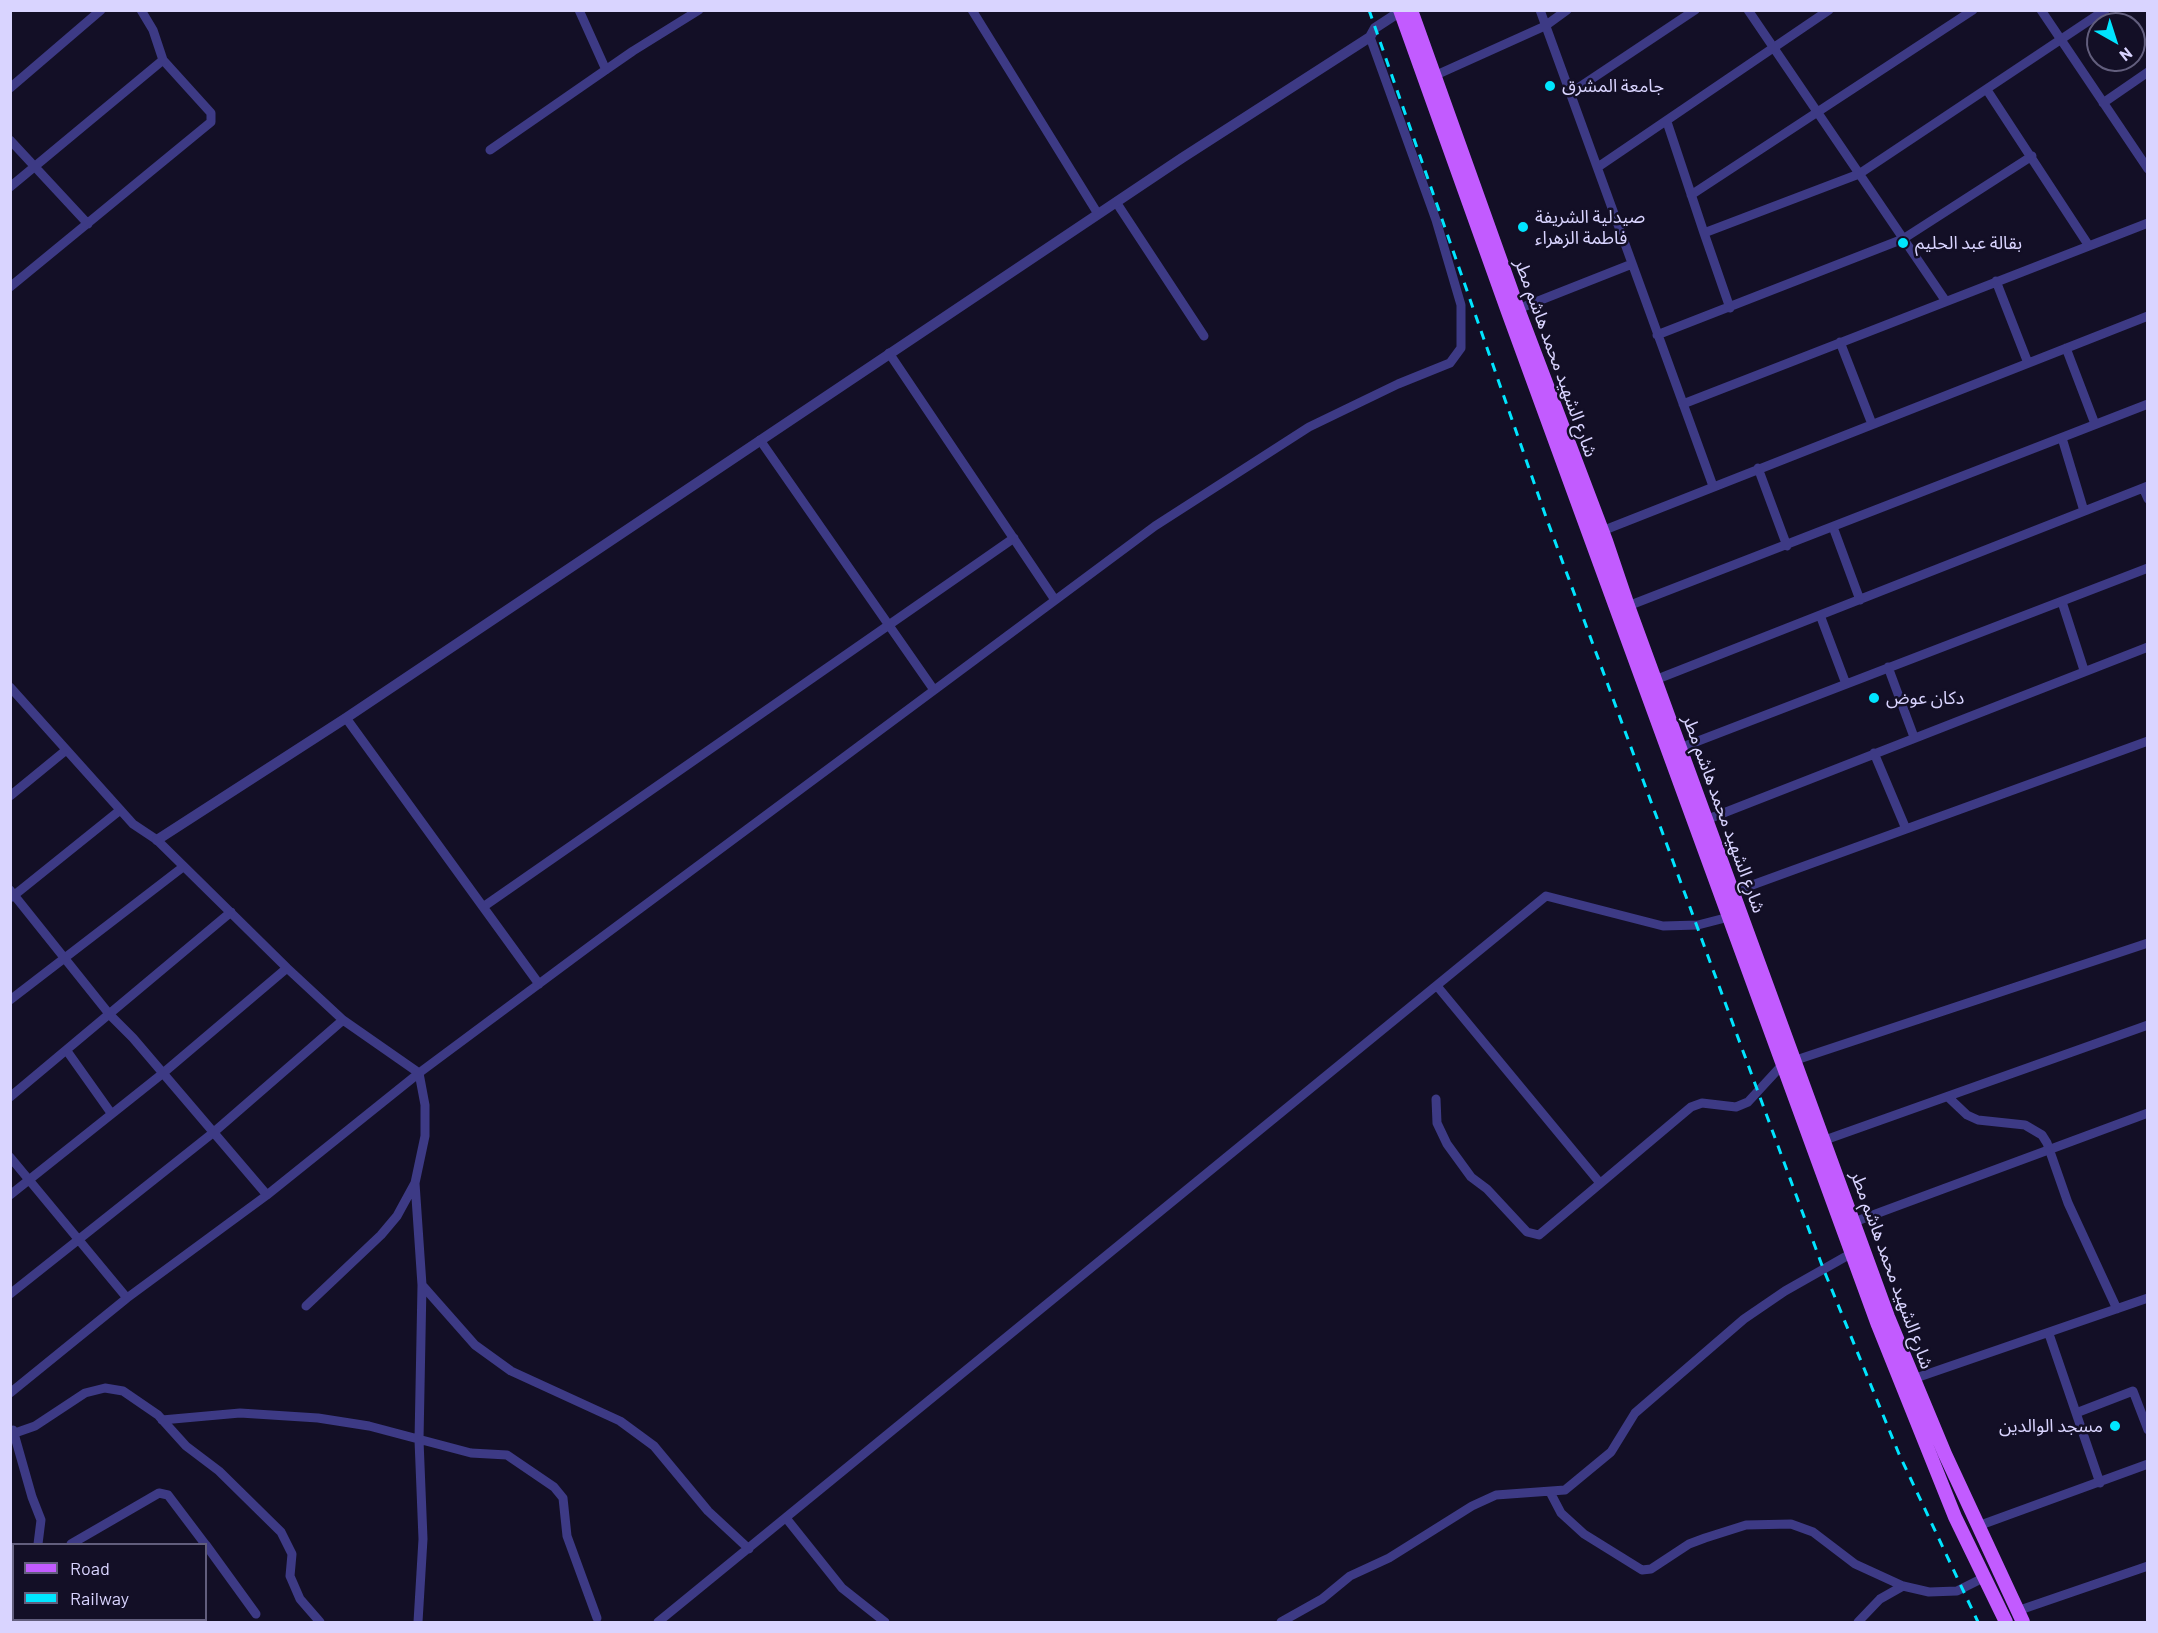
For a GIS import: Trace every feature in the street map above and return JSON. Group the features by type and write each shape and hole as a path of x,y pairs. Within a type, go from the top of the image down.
{"main road":[{"name":"شارع الشهيد محمد هاشم مطر","path":"1411,10 1518,309 1602,531 1680,748 1729,917 1789,1062 1825,1140 1913,1379 2020,1617"},
{"name":"شارع الشهيد محمد هاشم مطر","path":"1401,11 1701,822 1733,892 1852,1253 1932,1464 2006,1623"}],"street":[{"path":"10,88 101,10"},
{"path":"10,287 211,122 211,113 163,60 153,30 141,10"},
{"path":"579,10 606,70"},
{"path":"490,150 606,70 699,10"},
{"path":"972,10 1098,214"},
{"path":"1540,10 1572,92 1713,486"},
{"path":"1434,76 1545,26 1567,10"},
{"path":"1572,92 1695,10"},
{"path":"1748,10 1945,300"},
{"path":"1598,167 1829,10"},
{"path":"1691,195 1818,114 1973,10"},
{"path":"2041,10 2147,166"},
{"path":"1704,233 1859,174 2105,10"},
{"path":"157,840 346,718 1116,202 1370,37 1375,28 1401,11"},
{"path":"10,1393 127,1298 267,1195 419,1073 1155,526 1309,427 1398,384 1450,363 1461,348 1461,305 1449,262 1390,86 1370,37"},
{"path":"10,187 163,60"},
{"path":"2103,103 2148,72"},
{"path":"1987,90 2090,246"},
{"path":"1667,122 1730,308"},
{"path":"10,140 88,224"},
{"path":"1657,334 1730,308 1903,239 2032,156"},
{"path":"1116,202 1204,336"},
{"path":"1683,404 1945,300 2148,223"},
{"path":"1518,309 1632,264"},
{"path":"1996,281 2028,363"},
{"path":"1602,531 2148,316"},
{"path":"1840,342 1872,424"},
{"path":"2066,348 2095,424"},
{"path":"890,353 1055,600"},
{"path":"1628,606 2148,404"},
{"path":"2062,438 2084,511"},
{"path":"760,440 934,690"},
{"path":"1758,468 1787,546"},
{"path":"1655,680 2145,487 2148,499"},
{"path":"1833,527 1860,600"},
{"path":"483,907 1014,538"},
{"path":"1680,748 2148,568"},
{"path":"2062,602 2084,670"},
{"path":"1820,615 1846,684"},
{"path":"1701,822 2084,670 2148,647"},
{"path":"1888,667 1914,737"},
{"path":"10,687 119,811 157,840 343,1020 419,1073 425,1105 425,1136 415,1183 423,1285 419,1440 423,1539 418,1623"},
{"path":"346,718 539,984"},
{"path":"1733,892 2148,741"},
{"path":"10,796 65,751"},
{"path":"1874,753 1906,830"},
{"path":"119,811 12,895 110,1015 133,1038 267,1195"},
{"path":"10,1000 183,867"},
{"path":"658,1623 1546,896 1663,926 1698,925 1729,917"},
{"path":"10,1097 231,912"},
{"path":"1436,1100 1437,1123 1447,1144 1471,1177 1486,1189 1527,1232 1539,1235 1691,1107 1702,1103 1736,1107 1748,1102 1789,1062 2148,943"},
{"path":"10,1195 162,1074 287,968"},
{"path":"1437,986 1600,1183"},
{"path":"10,1294 214,1132 343,1020"},
{"path":"1825,1140 2148,1025"},
{"path":"67,1051 111,1113"},
{"path":"1948,1097 1967,1115 1978,1120 2033,1128 2042,1135 2068,1203 2117,1310"},
{"path":"1854,1222 2148,1113"},
{"path":"10,1157 127,1298"},
{"path":"306,1306 381,1235 397,1216 415,1183"},
{"path":"1281,1623 1322,1599 1350,1576 1389,1558 1472,1506 1496,1495 1565,1490 1611,1452 1635,1413 1744,1319 1785,1291 1852,1253"},
{"path":"423,1285 475,1345 511,1371 620,1421 654,1446 708,1510 749,1549"},
{"path":"1913,1379 2148,1298"},
{"path":"2049,1334 2100,1483"},
{"path":"38,1543 41,1520 12,1430 51,1417 85,1393 105,1388 123,1391 162,1419 186,1446 219,1471 281,1532 292,1554 290,1576 300,1599 320,1623"},
{"path":"2076,1413 2133,1391 2148,1430"},
{"path":"162,1419 222,1414 292,1415 360,1425 476,1454 507,1455 557,1490 564,1503 567,1536 597,1618"},
{"path":"1978,1526 2147,1465"},
{"path":"1550,1492 1561,1513 1584,1533 1642,1570 1651,1569 1689,1544 1746,1525 1791,1524 1813,1532 1855,1564 1903,1586 1929,1592 1957,1591 1984,1577"},
{"path":"74,1543 159,1493 168,1495 204,1543"},
{"path":"786,1518 842,1588 885,1623"},
{"path":"207,1548 256,1614"},
{"path":"2020,1617 2148,1566"},
{"path":"1858,1623 1880,1599 1903,1586"}],"railway":[{"path":"1369,10 1546,517 1823,1268 1899,1454 1978,1622"}],"place":[{"name":"جامعة المشرق","path":"1550,86"},
{"name":"صيدلية الشريفة فاطمة الزهراء","path":"1523,227"},
{"name":"بقالة عبد الحليم","path":"1903,243"},
{"name":"دكان عوض","path":"1874,698"},
{"name":"مسجد الوالدين","path":"2115,1426"}]}
